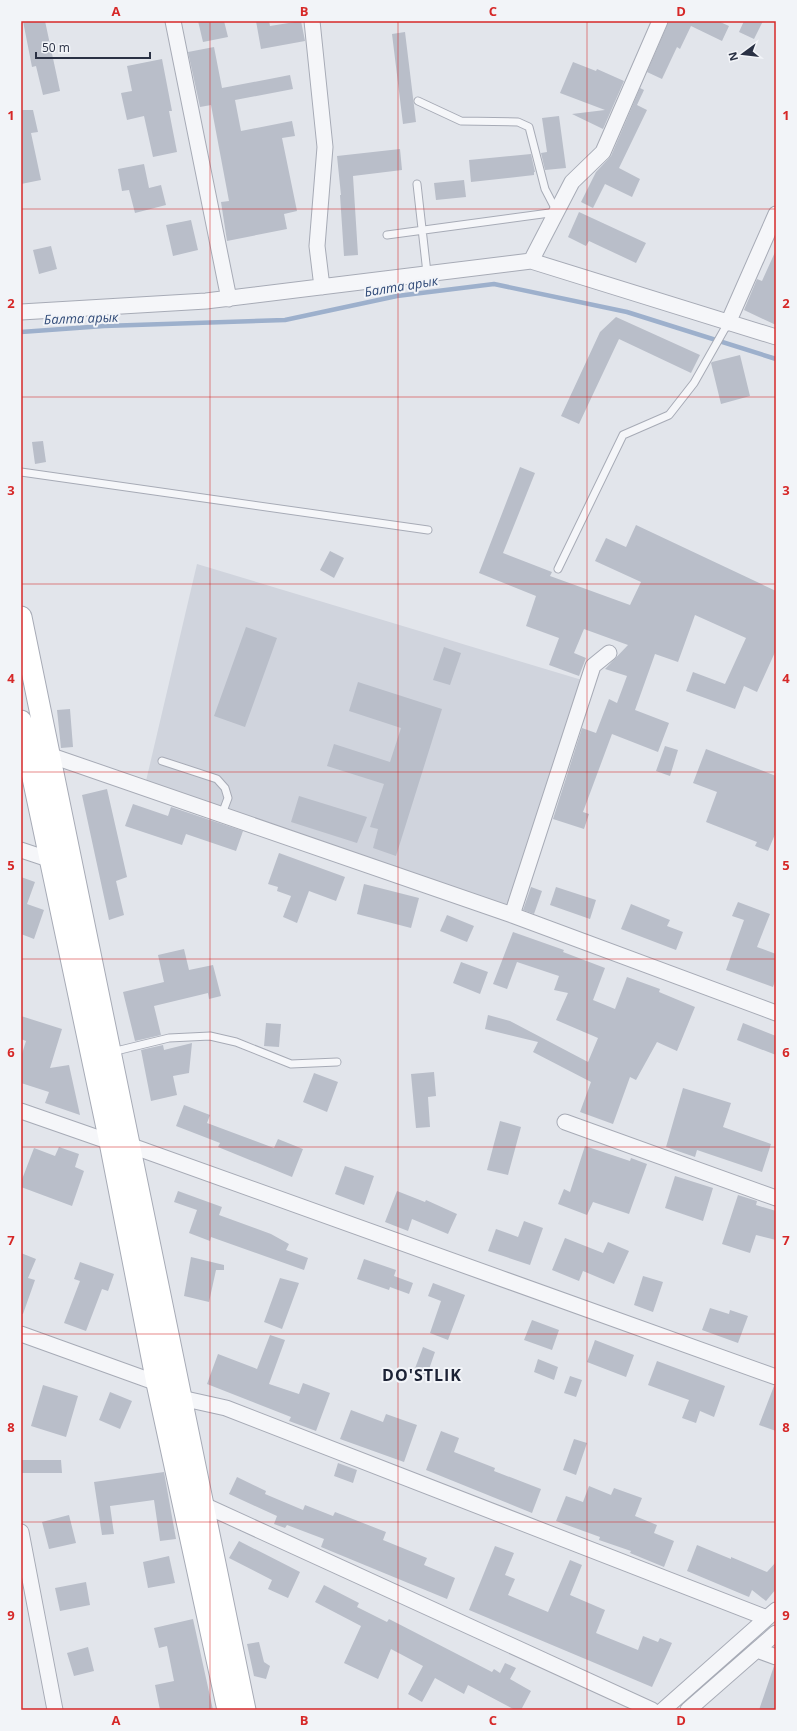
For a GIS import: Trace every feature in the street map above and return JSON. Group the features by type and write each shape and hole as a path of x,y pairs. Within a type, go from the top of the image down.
{"main road":[{"path":"21,617 110,1053 120,1144 157,1383 228,1710"},
{"path":"21,721 51,860 182,1398 245,1710"}],"street":[{"path":"173,21 229,298"},
{"path":"312,21 325,147 318,246 322,286"},
{"path":"531,261 572,182 602,152 660,21"},
{"path":"728,323 776,214"},
{"path":"21,312 199,302 531,261 776,337"},
{"path":"512,915 592,666 609,653"},
{"path":"49,755 512,915 776,1013"},
{"path":"21,850 51,860"},
{"path":"21,1110 776,1377"},
{"path":"564,1122 776,1198"},
{"path":"21,1334 157,1383"},
{"path":"182,1398 233,1411 772,1614 663,1710"},
{"path":"204,1505 652,1710"},
{"path":"21,1532 55,1710"},
{"path":"688,1710 776,1633"},
{"path":"757,1650 776,1657"}],"lane":[{"path":"387,235 557,212 545,189 529,127 518,122 461,121 418,101"},
{"path":"417,184 427,273"},
{"path":"558,569 623,435 669,415 694,383 728,323"},
{"path":"21,472 428,530"},
{"path":"162,761 217,779 225,788 228,798 222,814"},
{"path":"110,1053 169,1038 210,1036 236,1042 291,1064 337,1062"}],"shaded area":[{"path":"197,564 582,680 510,906 146,781"}],"building":[{"path":"23,21 45,21 60,91 43,95 36,66 32,67"},
{"path":"198,21 224,21 228,37 203,42"},
{"path":"256,21 269,21 270,26 301,21 305,41 261,49"},
{"path":"669,21 718,21 729,26 722,41 691,26 680,49 677,47 662,79 647,72"},
{"path":"744,21 763,21 754,39 739,32"},
{"path":"405,32 416,122 403,124 392,34"},
{"path":"214,47 222,88 290,75 293,89 235,100 241,131 292,121 295,136 282,138 297,211 284,214 287,229 227,241 221,202 229,201 211,105 200,107 188,52"},
{"path":"162,59 172,111 169,111 177,152 153,157 144,116 127,120 121,93 132,91 127,66"},
{"path":"573,62 596,71 597,69 624,81 603,129 572,114 605,110 560,93"},
{"path":"640,88 644,90 637,105 647,110 619,168 640,179 632,197 605,184 593,208 581,202 596,172 611,156"},
{"path":"21,110 33,110 38,132 31,133 41,180 21,184"},
{"path":"559,116 566,168 545,170 541,153 547,152 542,118"},
{"path":"400,149 402,170 353,176 358,255 344,256 341,195 337,156"},
{"path":"531,154 535,172 534,175 471,182 469,160"},
{"path":"144,164 149,188 161,185 166,205 135,213 129,190 122,191 118,169"},
{"path":"464,180 466,197 436,200 434,183"},
{"path":"579,212 646,243 636,263 589,241 586,246 568,237"},
{"path":"191,220 198,250 173,256 166,225"},
{"path":"51,246 57,269 39,274 33,250"},
{"path":"776,250 776,325 744,310 757,279 762,281"},
{"path":"616,317 700,355 691,373 619,339 579,424 561,416 600,332"},
{"path":"740,355 750,396 721,404 711,363"},
{"path":"43,441 46,462 35,464 32,442"},
{"path":"520,467 535,473 503,553 552,572 550,576 630,605 641,582 595,561 606,538 626,547 636,525 776,591 776,650 757,692 744,686 735,709 686,691 693,672 725,684 746,638 695,615 678,662 655,654 635,710 669,723 658,752 612,734 583,812 589,814 584,829 553,819 582,728 596,733 609,699 617,703 627,676 605,669 628,645 584,629 574,653 586,658 579,676 549,665 559,638 526,626 536,596 479,573"},
{"path":"330,551 344,558 334,578 320,570"},
{"path":"246,627 277,638 245,727 214,716"},
{"path":"444,647 461,653 450,685 433,680"},
{"path":"358,682 442,709 396,856 373,848 378,829 370,827 384,784 327,766 334,744 390,762 401,728 349,711"},
{"path":"70,709 73,747 61,748 57,710"},
{"path":"665,746 678,750 670,776 656,771"},
{"path":"706,749 776,776 776,832 768,851 755,846 757,842 706,822 717,792 693,783"},
{"path":"107,789 127,877 116,881 124,915 109,920 82,795"},
{"path":"299,796 367,817 357,843 291,822"},
{"path":"133,804 168,816 171,807 243,831 236,851 186,834 182,845 125,826"},
{"path":"279,853 345,877 336,901 309,891 297,923 283,917 291,896 277,891 278,887 268,884"},
{"path":"21,877 35,882 27,904 44,910 34,939 21,934"},
{"path":"364,884 419,898 411,928 357,914"},
{"path":"531,887 542,891 534,914 523,910"},
{"path":"556,887 596,900 590,919 550,905"},
{"path":"738,902 770,914 757,947 776,954 776,978 773,987 726,970 744,920 732,916"},
{"path":"631,904 670,920 667,926 683,932 676,950 621,929"},
{"path":"447,915 474,926 467,942 440,931"},
{"path":"513,932 564,950 563,952 605,968 593,1000 615,1009 627,977 660,989 659,992 695,1007 677,1051 657,1042 636,1080 630,1077 613,1124 580,1112 591,1082 533,1052 538,1042 485,1029 488,1015 510,1021 588,1062 598,1038 556,1020 568,993 554,990 559,976 517,962 507,989 493,984"},
{"path":"184,949 189,970 213,965 221,996 209,999 208,993 154,1006 161,1035 135,1041 123,992 164,982 158,955"},
{"path":"461,962 488,972 480,994 453,983"},
{"path":"21,1016 62,1029 50,1068 69,1065 80,1115 45,1103 49,1092 21,1083 21,1057 26,1041 21,1039"},
{"path":"266,1023 281,1024 279,1047 264,1046"},
{"path":"743,1023 776,1036 776,1055 737,1040"},
{"path":"192,1043 189,1073 173,1076 177,1095 151,1101 141,1050 163,1045 164,1050"},
{"path":"434,1072 436,1096 428,1097 430,1127 416,1128 411,1074"},
{"path":"314,1073 338,1082 327,1112 303,1102"},
{"path":"683,1088 731,1103 723,1127 771,1144 762,1172 697,1150 695,1157 666,1147"},
{"path":"184,1105 210,1115 207,1123 274,1148 278,1139 303,1149 292,1177 218,1147 220,1143 176,1126"},
{"path":"500,1121 521,1127 508,1175 487,1170"},
{"path":"585,1146 630,1161 631,1158 647,1164 629,1214 593,1202 587,1215 558,1204 564,1189 570,1192"},
{"path":"59,1147 79,1154 75,1167 84,1171 72,1206 21,1187 21,1182 34,1148 55,1156"},
{"path":"345,1166 374,1176 364,1205 335,1194"},
{"path":"675,1176 713,1188 703,1221 665,1208"},
{"path":"178,1191 222,1207 219,1215 271,1234 289,1244 286,1250 308,1258 304,1270 211,1237 210,1241 189,1233 197,1210 174,1202"},
{"path":"397,1191 425,1202 426,1200 457,1214 448,1234 412,1219 408,1231 385,1222"},
{"path":"738,1195 757,1201 756,1205 776,1211 776,1240 756,1235 750,1253 722,1244"},
{"path":"524,1221 543,1228 530,1265 488,1251 496,1229 518,1237"},
{"path":"565,1238 603,1253 608,1242 629,1251 614,1284 583,1271 579,1281 552,1270"},
{"path":"21,1253 36,1259 28,1278 35,1280 23,1314 21,1314"},
{"path":"191,1257 224,1265 224,1270 216,1270 209,1302 184,1296"},
{"path":"364,1259 396,1270 394,1276 413,1283 409,1294 390,1287 389,1290 357,1279"},
{"path":"80,1262 114,1274 108,1291 102,1289 86,1331 64,1323 80,1281 74,1279"},
{"path":"643,1276 663,1282 653,1312 634,1305"},
{"path":"280,1278 299,1283 282,1329 264,1322"},
{"path":"433,1283 465,1295 448,1340 430,1333 441,1301 428,1296"},
{"path":"710,1308 729,1314 730,1310 748,1316 738,1343 702,1330"},
{"path":"532,1320 559,1330 552,1350 524,1340"},
{"path":"270,1335 285,1340 269,1384 299,1394 303,1383 330,1393 316,1431 289,1421 291,1417 207,1384 218,1354 257,1369"},
{"path":"595,1340 634,1355 626,1377 587,1362"},
{"path":"423,1347 435,1352 427,1375 414,1371"},
{"path":"538,1359 558,1367 554,1380 534,1372"},
{"path":"657,1361 725,1386 714,1417 700,1411 696,1423 682,1418 689,1400 648,1385"},
{"path":"570,1376 582,1380 576,1397 564,1393"},
{"path":"43,1385 78,1396 66,1437 31,1426"},
{"path":"774,1386 776,1386 776,1431 759,1425"},
{"path":"110,1392 132,1401 120,1429 99,1420"},
{"path":"351,1410 383,1422 386,1414 417,1425 404,1462 340,1439"},
{"path":"441,1431 459,1438 454,1452 495,1468 494,1471 541,1489 532,1513 426,1470"},
{"path":"574,1439 587,1443 576,1475 563,1470"},
{"path":"21,1460 61,1460 62,1473 21,1473"},
{"path":"338,1463 357,1470 353,1483 334,1476"},
{"path":"164,1472 176,1539 160,1541 154,1500 110,1506 114,1534 102,1535 94,1482"},
{"path":"237,1477 266,1491 265,1494 303,1510 305,1505 333,1516 335,1512 386,1532 383,1540 427,1558 424,1565 455,1578 447,1599 321,1547 324,1539 287,1525 285,1528 274,1524 277,1516 229,1494"},
{"path":"589,1486 611,1495 614,1488 642,1498 635,1516 657,1525 654,1533 674,1541 664,1567 630,1553 631,1551 599,1540 600,1537 556,1521 566,1496 583,1502"},
{"path":"69,1515 76,1543 49,1549 42,1522"},
{"path":"239,1541 300,1572 288,1598 268,1589 272,1580 229,1558"},
{"path":"697,1545 767,1572 776,1562 776,1589 766,1601 752,1590 749,1597 687,1571"},
{"path":"495,1546 514,1553 505,1575 515,1579 508,1595 548,1612 570,1560 582,1565 570,1595 605,1610 596,1633 638,1650 643,1636 658,1642 660,1638 672,1643 652,1687 469,1610"},
{"path":"169,1556 175,1583 148,1588 143,1562"},
{"path":"86,1582 90,1605 60,1611 55,1588"},
{"path":"324,1585 359,1603 357,1607 387,1622 389,1619 492,1672 494,1669 500,1673 505,1663 516,1668 510,1679 531,1691 521,1710 515,1710 468,1685 464,1694 435,1678 422,1702 408,1694 423,1666 391,1649 378,1679 344,1663 361,1626 315,1602"},
{"path":"193,1619 213,1710 160,1710 155,1685 174,1681 167,1646 159,1648 154,1628"},
{"path":"259,1642 264,1662 270,1666 266,1679 254,1676 247,1644"},
{"path":"88,1647 94,1671 74,1676 67,1653"},
{"path":"774,1666 776,1666 776,1710 759,1710"}],"waterway":[{"name":"Балта арык","path":"21,332 104,326 285,320 397,296 494,284 627,312 776,359"}],"district":[{"name":"DO'STLIK","path":"422,1375"}]}
